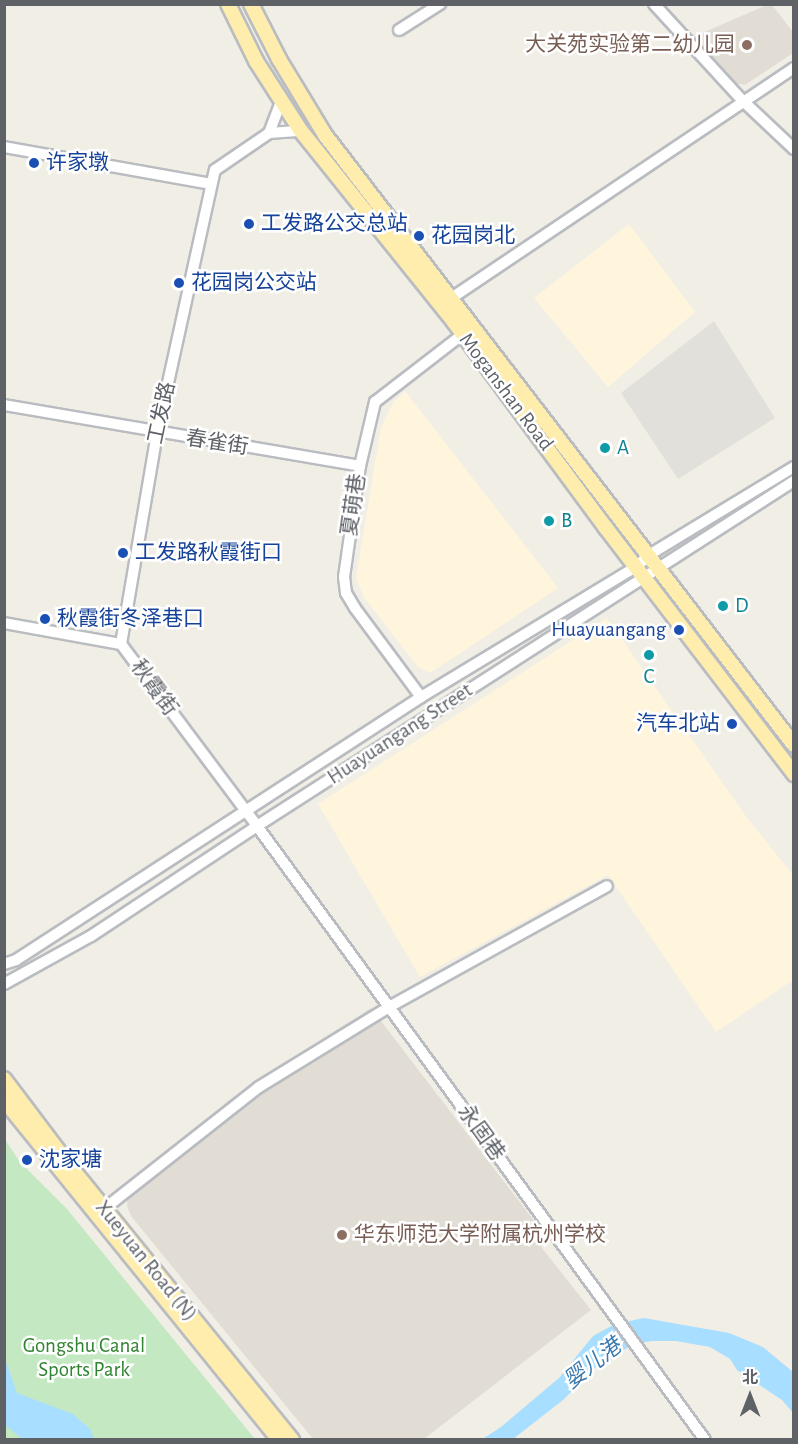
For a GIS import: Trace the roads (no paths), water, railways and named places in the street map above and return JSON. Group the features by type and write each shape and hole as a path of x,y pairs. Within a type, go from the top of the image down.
{"main road":[{"name":"Moganshan Road","path":"228,4 256,62 301,131 463,334 794,774"},
{"name":"Moganshan Road","path":"251,4 279,59 325,135 794,746"},
{"name":"Xueyuan Road (N)","path":"4,1079 104,1209 292,1440"},
{"name":"Xueyuan Road (N)","path":"4,1100 279,1440"}],"street":[{"path":"399,30 440,4"},
{"path":"654,4 743,101 794,149"},
{"path":"450,299 794,68"},
{"path":"281,100 269,133 301,131"},
{"name":"工发路","path":"121,644 157,433 215,170 269,133"},
{"path":"4,147 211,184"},
{"name":"夏萌巷","path":"421,697 346,593 344,577 360,466 375,402 463,334"},
{"name":"春雀街","path":"4,405 360,466"},
{"name":"Huayuangang Street","path":"4,984 91,936 640,572 649,555 794,467"},
{"name":"Huayuangang Street","path":"4,964 16,960 421,697 640,572 658,568 794,482"},
{"name":"秋霞街","path":"4,623 121,644 257,825"},
{"name":"永固巷","path":"257,825 705,1440"},
{"path":"104,1209 259,1087 389,1007 607,886"}],"water":[{"name":"婴儿港","path":"644,1318 729,1333 763,1347 793,1372 793,1413 782,1400 737,1370 730,1359 710,1347 676,1341 652,1341 634,1344 599,1364 563,1400 513,1439 481,1440 501,1427 559,1378 593,1336 615,1324"},
{"path":"4,1356 17,1393 73,1414 90,1429 94,1439 22,1439 5,1425"}],"place":[{"name":"大关苑实验第二幼儿园","path":"747,45"},
{"name":"许家墩","path":"34,163"},
{"name":"工发路公交总站","path":"249,224"},
{"name":"花园岗北","path":"419,236"},
{"name":"花园岗公交站","path":"179,283"},
{"name":"A","path":"605,448"},
{"name":"B","path":"549,521"},
{"name":"工发路秋霞街口","path":"123,553"},
{"name":"D","path":"723,606"},
{"name":"秋霞街冬泽巷口","path":"45,619"},
{"name":"Huayuangang","path":"679,630"},
{"name":"C","path":"649,655"},
{"name":"汽车北站","path":"732,724"},
{"name":"沈家塘","path":"27,1160"},
{"name":"华东师范大学附属杭州学校","path":"342,1235"}],"park label":[{"name":"Gongshu Canal Sports Park","path":"84,1358"}]}
